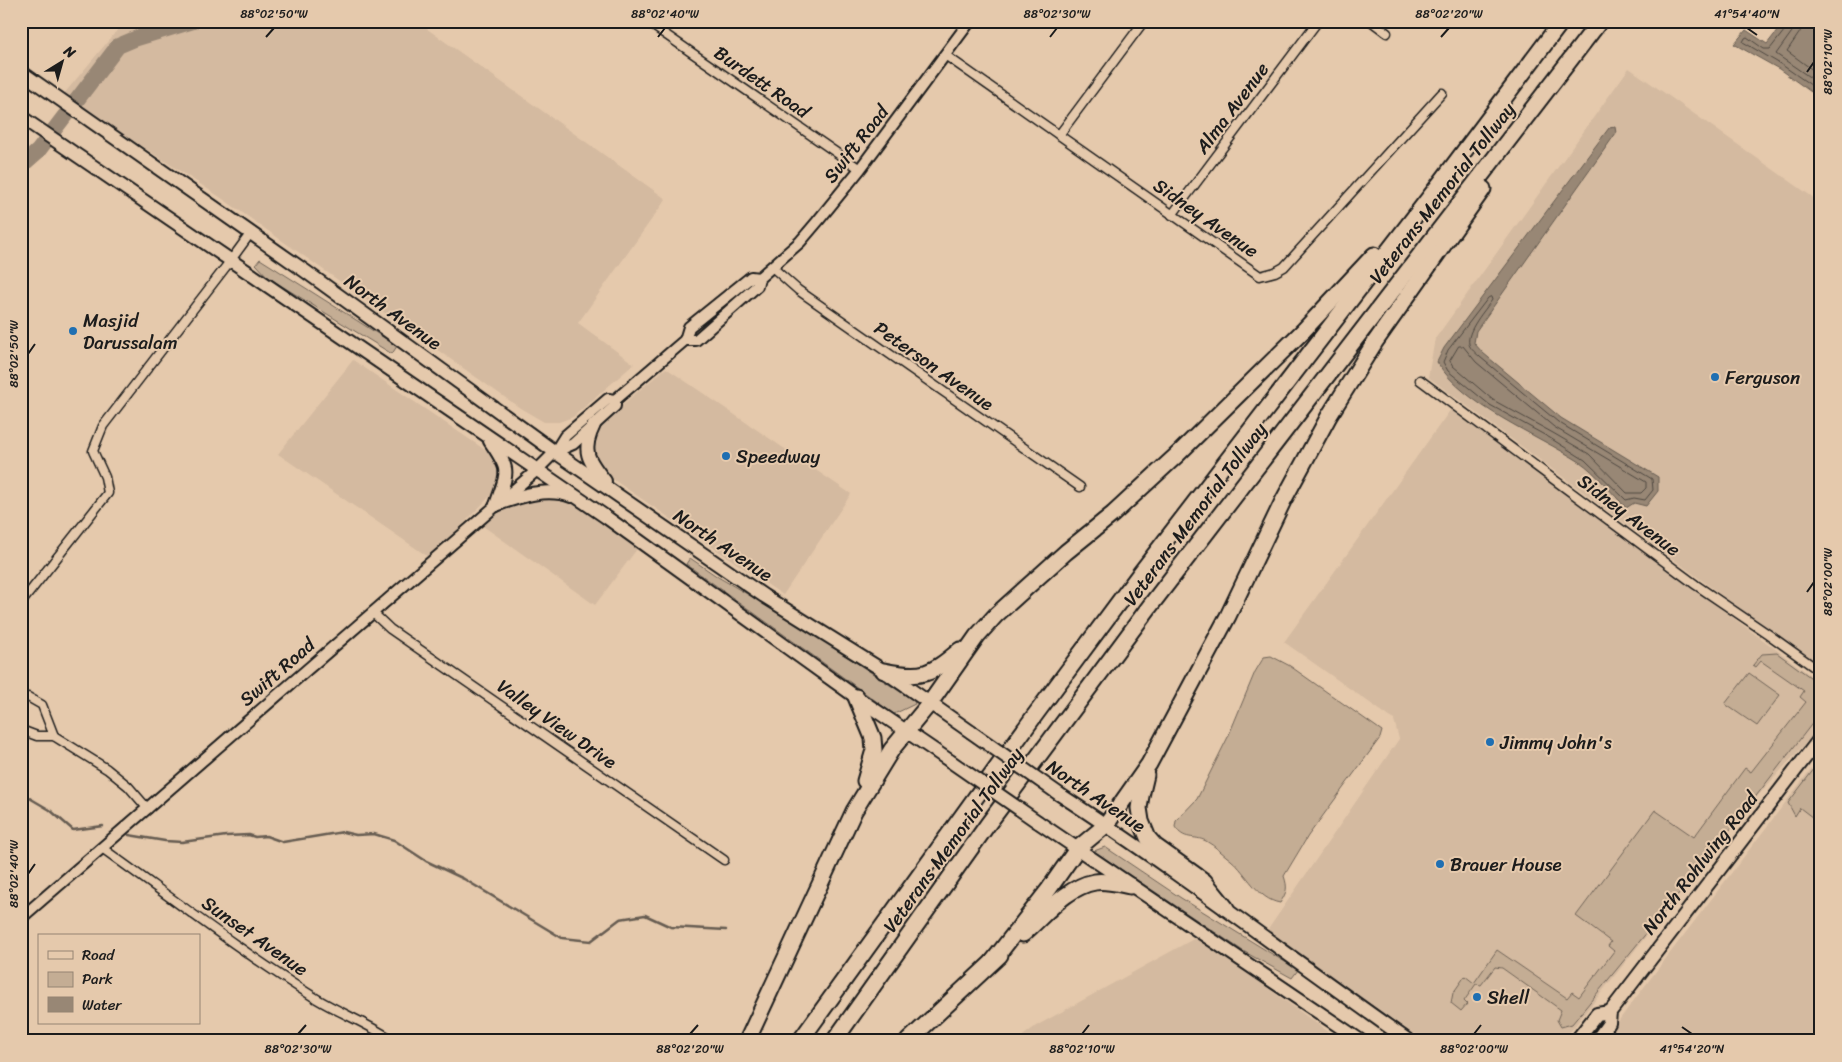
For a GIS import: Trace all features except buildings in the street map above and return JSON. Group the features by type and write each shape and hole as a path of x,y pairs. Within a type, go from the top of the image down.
{"highway":[{"name":"Veterans Memorial Tollway","path":"800,1041 1041,707 1139,575 1432,194 1562,21"},
{"name":"Veterans Memorial Tollway","path":"834,1041 1057,730 1219,515 1600,21"},
{"path":"993,961 1049,889 1077,849 1106,825 1149,764 1228,616 1283,501 1329,416 1375,342 1480,194 1555,80"},
{"path":"854,811 892,749 930,703 977,636 996,615 1066,552 1113,514 1178,454 1304,330 1432,194"},
{"path":"884,671 908,676 921,675 946,662 977,636"},
{"path":"747,1041 854,811 870,768 874,750 872,738 856,697"},
{"path":"1149,764 1139,802 1141,821 1148,838 1155,846 1204,881 1226,908"},
{"path":"908,1041 993,961 1073,891 1097,882 1130,886"}],"main road":[{"name":"North Avenue","path":"21,72 555,452 764,596 884,671 1226,908 1409,1041"},
{"path":"21,117 578,498 856,697 1130,886 1361,1041"},
{"path":"594,425 586,444 588,457 604,481 629,503"},
{"path":"486,435 504,462 506,470 496,505"},
{"path":"496,505 514,498 548,492 566,494 578,498"},
{"name":"North Rohlwing Road","path":"1596,1041 1610,1023 1610,1012 1821,736"},
{"name":"North Rohlwing Road","path":"1576,1041 1597,1014 1610,1012"}],"street":[{"name":"Burdett Road","path":"646,21 860,169"},
{"name":"Swift Road","path":"555,452 573,444 615,406 615,400 685,340 696,340 757,286 759,278 808,232 860,169 970,21"},
{"path":"1059,135 1144,21"},
{"name":"Alma Avenue","path":"1172,214 1318,21"},
{"path":"1371,21 1387,33"},
{"name":"Sidney Avenue","path":"945,56 1260,276 1284,267 1442,93"},
{"path":"21,603 108,493 105,477 93,451 103,426 250,234"},
{"name":"Peterson Avenue","path":"772,267 798,290 1080,488"},
{"name":"Sidney Avenue","path":"1420,380 1696,585 1821,672"},
{"name":"Swift Road","path":"21,918 537,470 555,452 566,436 608,398 615,400"},
{"name":"Valley View Drive","path":"372,612 390,628 724,860"},
{"path":"21,698 28,697 42,705 54,736"},
{"path":"21,730 37,736 54,736 107,769 128,786 148,808"},
{"name":"Sunset Avenue","path":"102,848 281,975 319,1000 355,1017 390,1040"}],"shaded area":[{"path":"125,21 416,21 666,199 578,323 634,364 573,417 559,422 544,422 520,408 220,197 63,95"},
{"path":"1629,68 1821,203 1821,669 1428,377 1435,339"},
{"path":"353,360 494,456 502,474 494,492 430,558 278,454"},
{"path":"666,368 851,494 783,595 611,478 595,461 592,439 602,424 610,415"},
{"path":"1451,409 1821,683 1821,726 1754,800 1563,1041 1424,1041 1267,931 1399,739 1394,720 1284,642"},
{"path":"548,495 575,503 600,517 640,545 595,605 480,524 502,506"},
{"path":"1821,756 1821,1041 1604,1041 1628,1008"},
{"path":"1197,937 1341,1041 1016,1041 1036,1026"}],"green space":[{"path":"260,259 397,346 392,354 267,276 256,264"},
{"path":"690,558 718,577 795,622 914,701 915,704 894,714 686,564"},
{"path":"1777,653 1821,685 1821,712 1716,848 1572,1024 1561,1027 1557,1020 1561,1010 1502,968 1495,967 1481,985 1476,984 1464,1001 1467,1004 1461,1011 1451,1003 1453,993 1465,976 1474,983 1497,950 1567,998 1572,992 1579,997 1614,951 1608,946 1611,942 1576,916 1655,810 1694,837 1745,768 1751,772 1806,702 1800,697 1804,691 1761,661 1756,667 1753,665 1762,654"},
{"path":"1271,656 1290,666 1382,731 1380,738 1308,836 1284,876 1286,890 1280,903 1272,901 1259,891 1237,865 1213,845 1202,839 1182,834 1175,827 1176,821 1197,799 1228,737 1255,672 1264,657"},
{"path":"1749,673 1780,695 1757,726 1725,704"},
{"path":"1821,760 1821,824 1800,808 1795,816 1788,803"},
{"path":"1105,847 1181,898 1298,970 1292,978 1243,951 1094,851"}],"water":[{"path":"1785,21 1818,21 1821,23 1821,99 1779,69 1734,44 1746,30 1767,44"},
{"path":"1615,127 1616,133 1476,331 1474,343 1483,353 1561,418 1658,477 1658,491 1646,506 1634,503 1626,508 1586,466 1483,406 1449,378 1437,362 1444,348 1609,128"}],"waterway":[{"path":"21,166 38,151 118,46 137,38 193,21"},
{"path":"21,793 50,810 73,830 103,826"},
{"path":"129,835 182,842 249,835 255,837 266,836 283,842 343,832 356,835 374,834 394,840 426,861 464,879 562,938 591,941 620,919 645,915 671,927 726,930"}],"place":[{"name":"Masjid Darussalam","path":"73,331"},
{"name":"Ferguson","path":"1715,377"},
{"name":"Speedway","path":"726,456"},
{"name":"Jimmy John's","path":"1490,742"},
{"name":"Brauer House","path":"1440,864"},
{"name":"Shell","path":"1477,997"}]}
